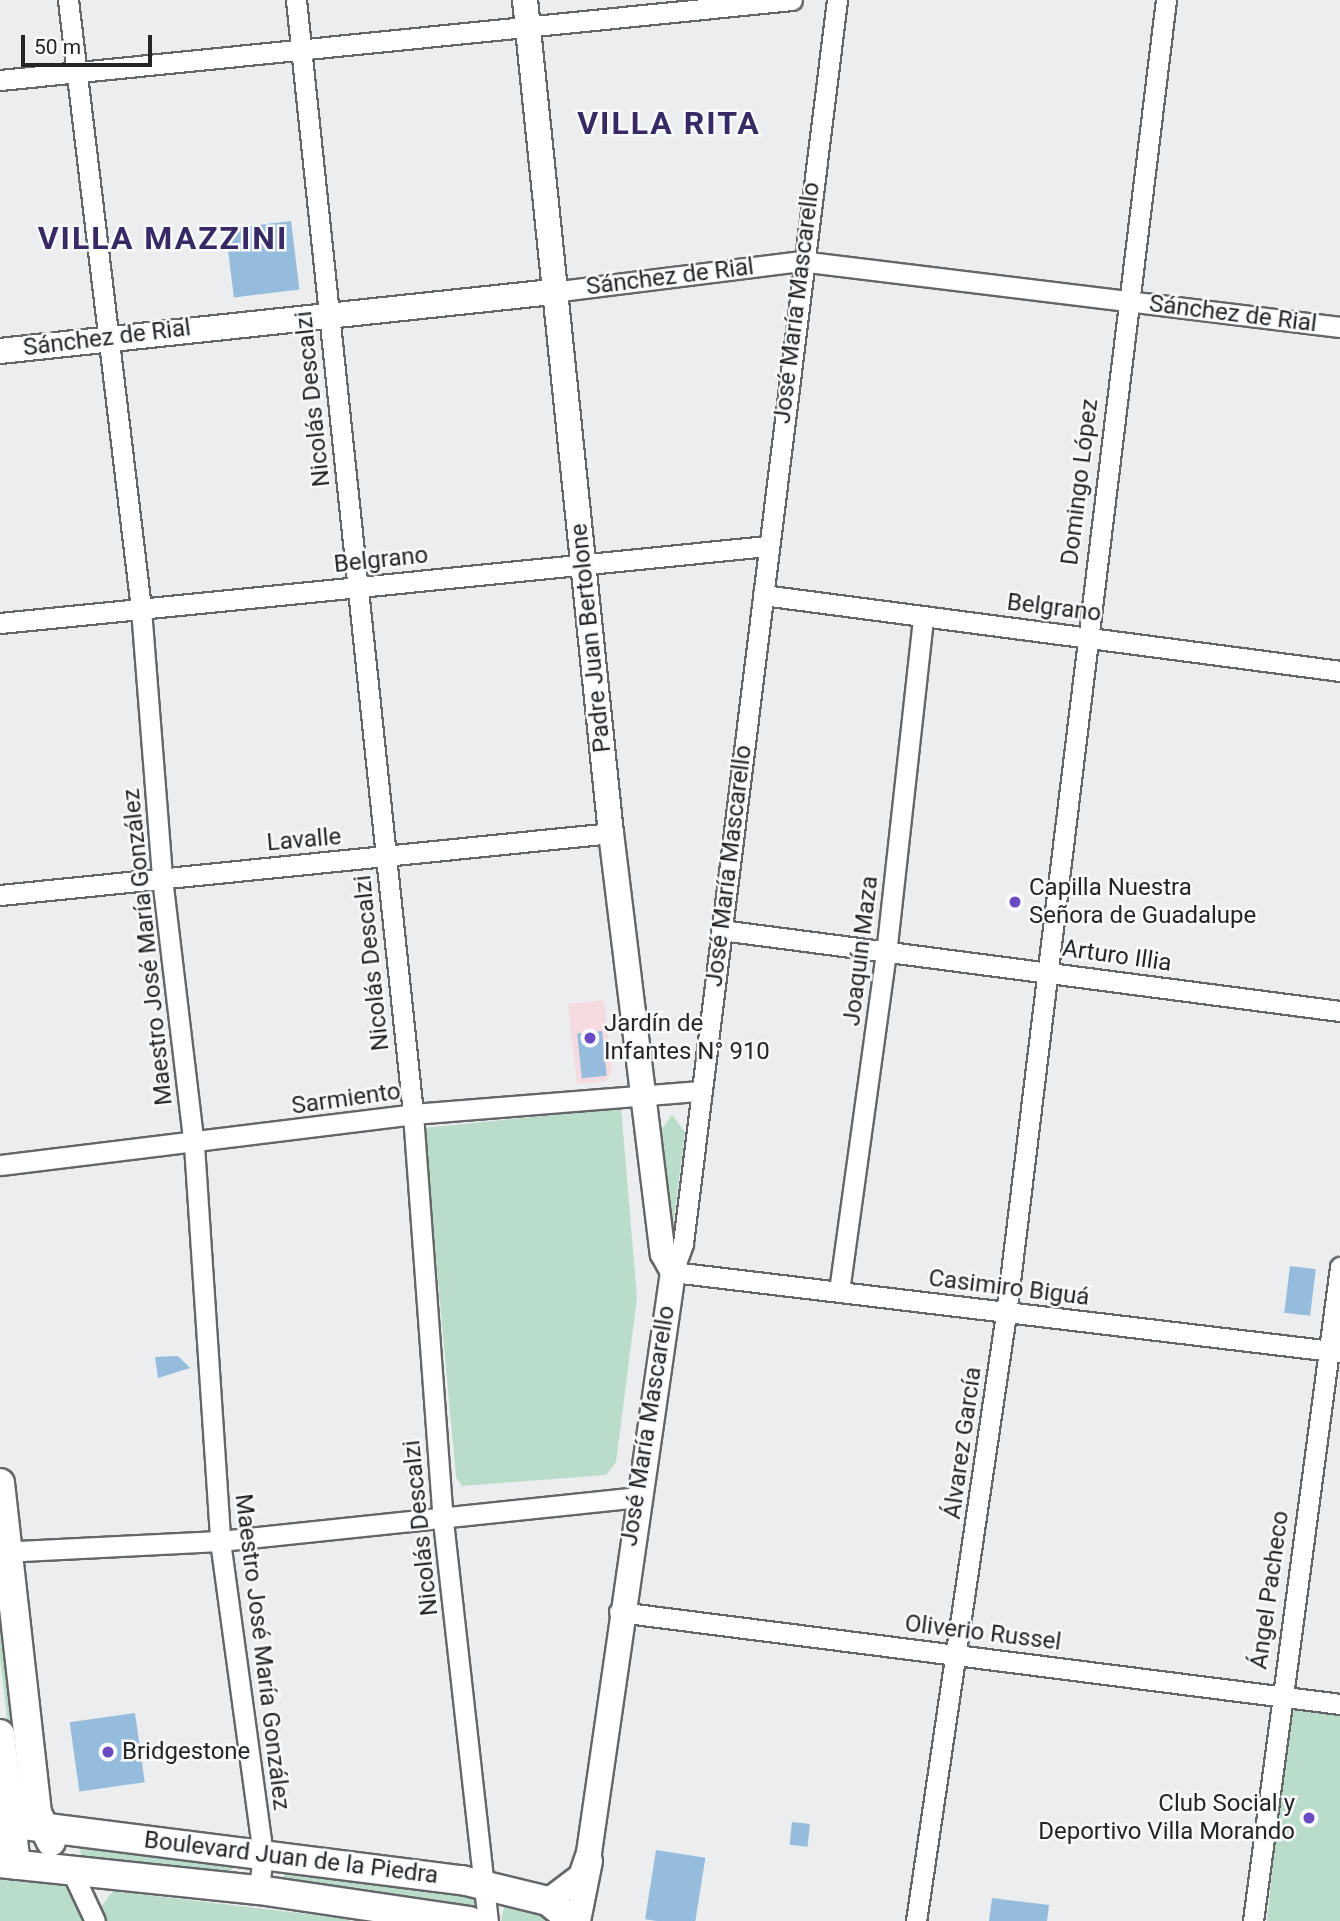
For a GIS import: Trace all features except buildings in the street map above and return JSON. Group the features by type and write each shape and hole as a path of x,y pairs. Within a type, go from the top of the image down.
{"main road":[{"path":"1,1495 3,1552 42,1827 71,1870"},
{"path":"0,1734 8,1864"},
{"name":"Boulevard Juan de la Piedra","path":"4,1822 488,1885 548,1901 575,1921"},
{"name":"Boulevard Juan de la Piedra","path":"8,1864 259,1890 376,1914 470,1921"}],"street":[{"name":"Maestro José María González","path":"68,0 106,339 141,609 162,878 194,1145 220,1541 263,1855 259,1890"},
{"name":"Nicolás Descalzi","path":"296,0 413,1114 443,1521 488,1885 488,1921"},
{"name":"Padre Juan Bertolone","path":"525,0 552,292 611,833 663,1254 673,1272"},
{"path":"0,80 301,52 527,25 792,0"},
{"name":"José María Mascarello","path":"575,1921 591,1870 589,1853 619,1612 673,1272 684,1244 700,1091 763,595 800,261 837,0"},
{"name":"Domingo López","path":"1046,971 1166,0"},
{"name":"Sánchez de Rial","path":"0,351 328,312 552,292 800,261 1340,327"},
{"name":"Belgrano","path":"0,623 583,563 767,547"},
{"name":"Belgrano","path":"763,595 1340,671"},
{"name":"Joaquín Maza","path":"839,1291 886,954 923,617"},
{"name":"Lavalle","path":"0,895 386,858 611,833"},
{"name":"Arturo Illia","path":"721,930 886,954 1046,971 1340,1011"},
{"name":"Álvarez García","path":"916,1921 958,1655 1006,1314 1046,971"},
{"name":"Sarmiento","path":"0,1165 194,1145 413,1114 642,1093 700,1091"},
{"name":"Ángel Pacheco","path":"1253,1921 1280,1697 1334,1351 1340,1267"},
{"name":"Casimiro Biguá","path":"673,1272 1006,1314 1334,1351"},
{"path":"3,1552 220,1541 443,1521 637,1497"},
{"name":"Oliverio Russel","path":"619,1612 1340,1704"},
{"path":"548,1901 581,1876 589,1853"},
{"path":"71,1870 95,1921"}],"shaded area":[{"name":"Jardín de Infantes N° 910","path":"604,1000 612,1072 606,1081 577,1084 568,1004"}],"green space":[{"path":"621,1108 637,1298 616,1462 606,1475 462,1486 456,1477 424,1128"},
{"path":"672,1115 685,1132 673,1226 658,1134"},
{"path":"0,1574 26,1793 16,1794 0,1658"},
{"name":"Club Social y Deportivo Villa Morando","path":"1296,1704 1340,1706 1340,1921 1267,1921 1288,1716"},
{"path":"79,1845 231,1863 233,1869 224,1875 82,1859"},
{"path":"283,1870 482,1891 483,1910 286,1884"},
{"path":"0,1873 56,1878 80,1902 88,1921 0,1921"},
{"path":"113,1891 350,1921 107,1921 101,1907"},
{"path":"513,1902 544,1910 554,1921 501,1921 504,1907"}],"place":[{"name":"Capilla Nuestra Señora de Guadalupe","path":"1015,902"},
{"name":"Jardín de Infantes N° 910","path":"590,1038"},
{"name":"Bridgestone","path":"108,1752"},
{"name":"Club Social y Deportivo Villa Morando","path":"1309,1818"}],"district":[{"name":"VILLA RITA","path":"669,123"},
{"name":"VILLA MAZZINI","path":"163,238"}]}
